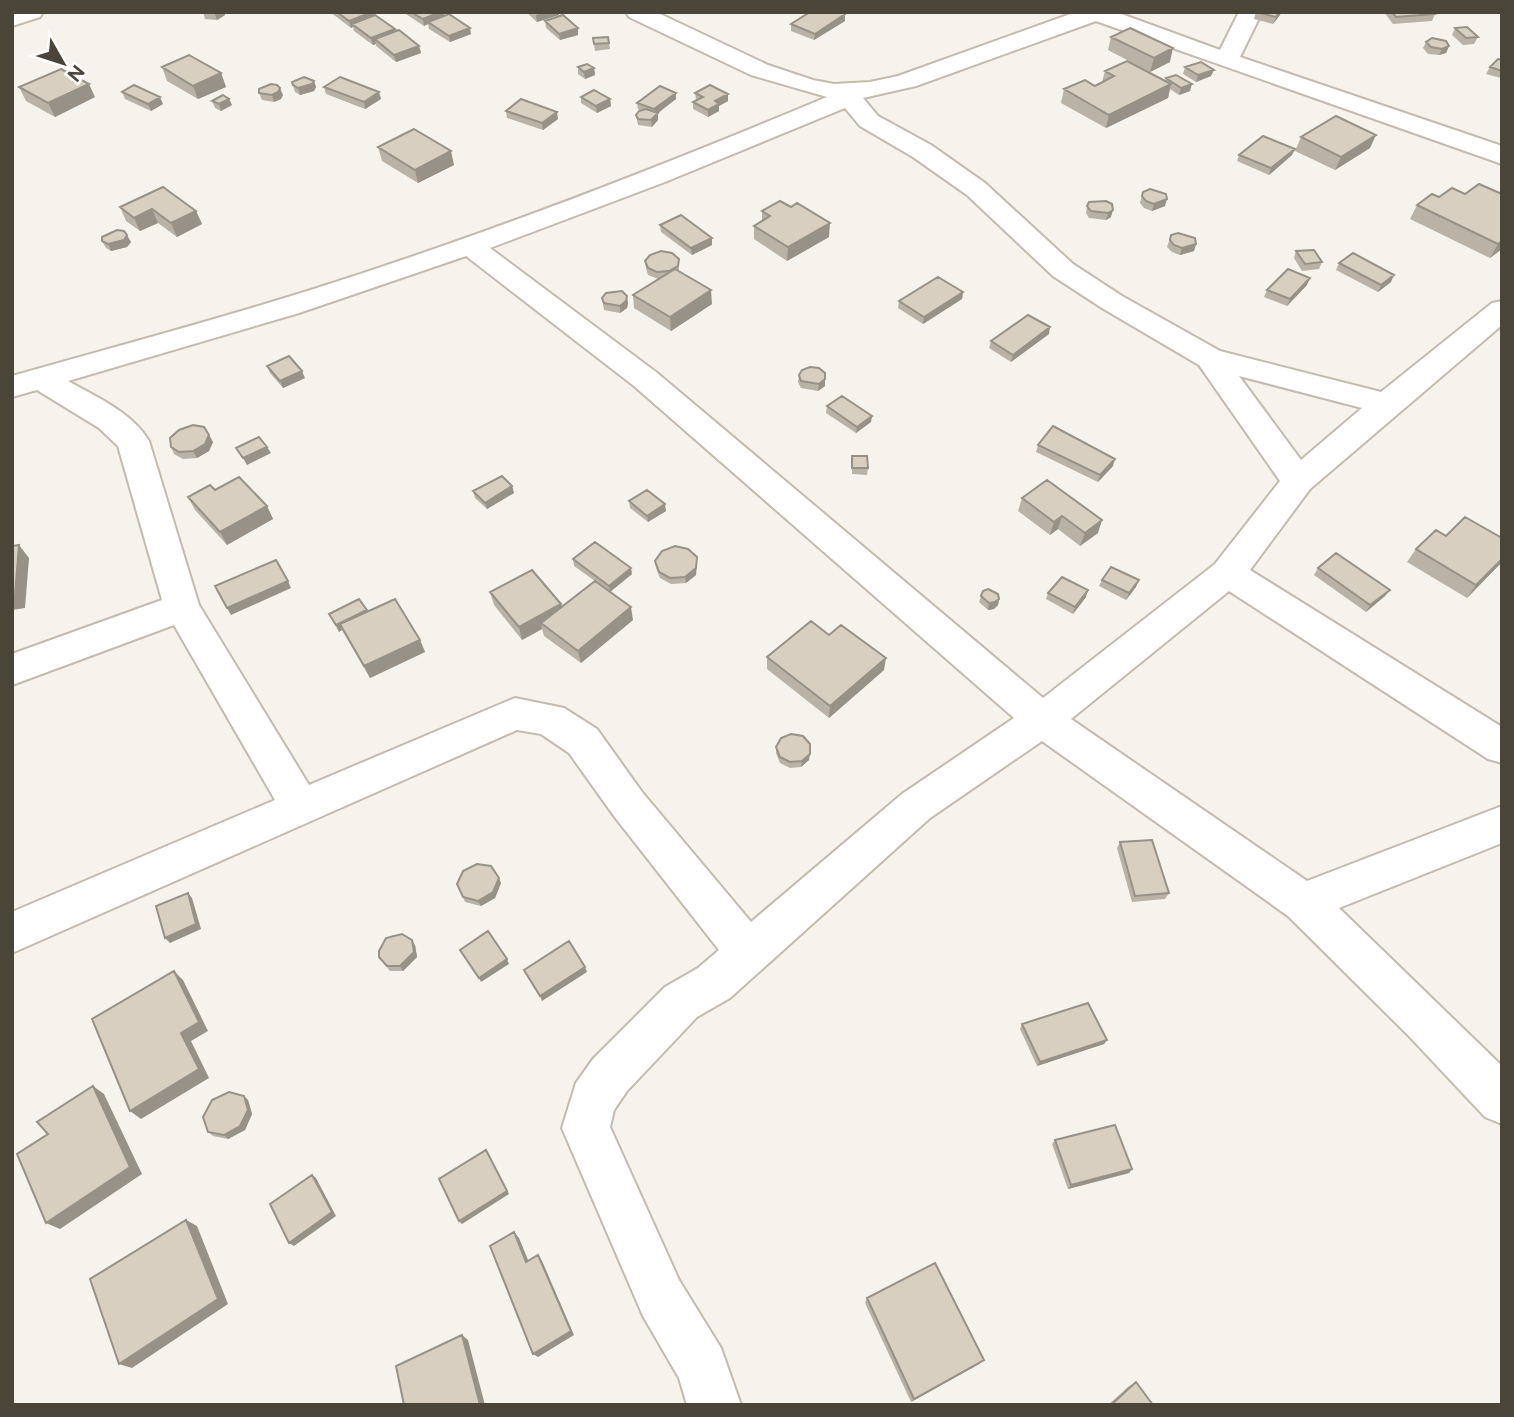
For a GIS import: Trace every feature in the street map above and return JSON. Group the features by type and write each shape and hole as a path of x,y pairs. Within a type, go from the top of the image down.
{"street":[{"path":"12,19 32,12"},
{"path":"637,12 724,54 788,80 812,88 851,94 869,121 922,151 976,189 1063,270 1210,358 1387,404"},
{"path":"1226,60 1251,12"},
{"path":"26,383 329,293 469,245 677,170 851,94 908,80 1097,13 1502,156"},
{"path":"469,245 645,379 1042,720 1303,902 1424,1019 1502,1100"},
{"path":"714,1405 702,1367 660,1298 586,1128 593,1100 610,1075 681,1002 714,983 916,806 1042,720 1228,573 1298,481 1502,310"},
{"path":"1210,358 1298,481"},
{"path":"26,383 110,420 132,441 182,607 300,806"},
{"path":"1228,573 1502,747"},
{"path":"12,670 182,607"},
{"path":"12,933 515,713 550,719 583,741 628,804 748,952"},
{"path":"1303,902 1502,824"}],"building":[{"path":"337,12 372,12 349,21"},
{"path":"411,12 440,12 423,19"},
{"path":"810,12 845,14 815,34 791,24"},
{"path":"1257,12 1279,12 1276,17"},
{"path":"1392,12 1433,12 1435,14 1396,17"},
{"path":"449,14 470,28 449,36 428,22"},
{"path":"375,15 395,29 371,38 352,24"},
{"path":"563,15 578,28 559,34 545,21"},
{"path":"1467,27 1478,37 1466,38 1455,28"},
{"path":"1130,28 1173,48 1154,58 1111,37"},
{"path":"399,30 419,46 394,55 375,39"},
{"path":"608,37 609,43 594,44 593,38"},
{"path":"1432,38 1446,41 1449,46 1442,49 1431,47 1426,42"},
{"path":"189,55 221,73 193,86 162,67"},
{"path":"1498,59 1502,60 1502,71 1490,67"},
{"path":"1127,61 1171,84 1109,115 1064,89 1085,80 1095,86 1114,76 1105,71"},
{"path":"1201,62 1214,70 1198,75 1185,67"},
{"path":"587,64 594,68 584,72 578,67"},
{"path":"61,69 89,84 48,103 19,87"},
{"path":"1176,75 1192,84 1181,88 1166,78"},
{"path":"304,77 314,81 298,88 293,85 292,82"},
{"path":"340,77 379,92 364,102 324,87"},
{"path":"271,84 280,88 278,92 272,95 259,93 259,89"},
{"path":"134,85 160,97 148,104 122,92"},
{"path":"710,85 728,94 715,101 719,104 708,110 693,102 703,97 695,93"},
{"path":"660,86 676,93 654,109 637,103"},
{"path":"594,90 610,99 596,106 581,97"},
{"path":"223,95 229,99 219,104 212,101"},
{"path":"521,99 557,112 542,123 506,111"},
{"path":"646,109 658,113 651,120 638,119 636,115 639,111"},
{"path":"1336,116 1376,135 1341,157 1301,137"},
{"path":"414,129 451,151 415,170 378,147"},
{"path":"1263,136 1295,149 1271,168 1239,155"},
{"path":"1479,184 1502,194 1502,241 1498,244 1417,205 1432,194 1439,197 1452,188 1465,194"},
{"path":"163,187 196,211 171,223 152,209 134,218 120,207"},
{"path":"1150,189 1166,194 1167,199 1154,204 1146,201 1142,196 1143,192"},
{"path":"780,201 791,207 797,203 830,223 788,247 754,226 770,216 762,211"},
{"path":"1106,201 1112,204 1113,210 1108,213 1091,211 1087,206 1089,202"},
{"path":"681,215 712,238 691,248 660,225"},
{"path":"117,230 124,231 127,235 124,240 108,244 102,241 102,237"},
{"path":"1178,233 1195,238 1196,244 1182,248 1174,245 1170,240 1171,235"},
{"path":"1314,250 1322,262 1305,264 1296,251"},
{"path":"661,251 672,253 679,259 678,266 669,271 657,272 648,268 645,261 650,255"},
{"path":"1353,253 1394,275 1381,285 1339,263"},
{"path":"675,269 711,290 670,317 633,295"},
{"path":"1288,269 1310,278 1290,299 1267,290"},
{"path":"938,277 963,292 924,317 899,301"},
{"path":"622,291 627,296 620,306 604,303 602,298 606,293"},
{"path":"1028,315 1050,327 1013,355 991,341"},
{"path":"289,356 302,371 280,381 267,366"},
{"path":"819,368 825,373 825,379 819,384 801,381 799,375 802,370"},
{"path":"842,396 872,416 857,427 827,406"},
{"path":"193,425 204,427 209,435 205,444 193,451 179,452 171,447 170,438 179,430"},
{"path":"1053,426 1115,459 1100,475 1038,445"},
{"path":"259,437 267,447 243,458 236,448"},
{"path":"852,456 867,456 868,468 852,468"},
{"path":"502,476 512,486 485,503 473,491"},
{"path":"239,477 267,506 220,532 188,497 210,485 215,490"},
{"path":"1047,480 1102,520 1085,533 1062,516 1054,522 1022,498"},
{"path":"647,490 665,504 647,516 629,501"},
{"path":"1465,517 1502,538 1502,559 1476,585 1416,549 1436,530 1446,536"},
{"path":"595,542 631,568 609,586 573,559"},
{"path":"19,545 15,595 12,595 12,546"},
{"path":"675,546 688,549 697,557 696,568 685,577 670,578 659,572 655,561 662,551"},
{"path":"1336,553 1390,590 1370,605 1318,568"},
{"path":"276,560 288,581 227,608 215,586"},
{"path":"1111,567 1139,580 1129,593 1102,580"},
{"path":"532,570 561,604 519,627 490,592"},
{"path":"1062,577 1088,590 1075,607 1048,593"},
{"path":"595,581 631,607 578,651 541,623"},
{"path":"988,589 998,594 999,599 989,603 981,596 983,591"},
{"path":"359,599 367,610 336,625 329,614"},
{"path":"395,599 420,640 364,666 340,624"},
{"path":"811,621 829,635 841,625 886,658 830,706 767,657"},
{"path":"791,734 803,736 810,744 810,754 802,761 790,762 780,757 776,747 781,738"},
{"path":"1152,840 1169,893 1135,896 1120,842"},
{"path":"477,864 491,866 499,878 493,892 478,901 463,897 457,884 463,871"},
{"path":"188,893 196,924 165,938 156,906"},
{"path":"488,931 507,959 479,978 460,950"},
{"path":"402,934 412,940 414,952 400,966 387,966 379,957 379,951 386,938"},
{"path":"569,941 585,967 540,996 524,970"},
{"path":"174,971 199,1022 181,1033 199,1069 130,1111 92,1019"},
{"path":"1088,1003 1107,1040 1040,1062 1022,1024"},
{"path":"93,1086 130,1167 46,1223 17,1154 48,1134 37,1122"},
{"path":"229,1092 244,1096 248,1110 240,1126 224,1135 208,1132 203,1117 212,1100"},
{"path":"1115,1125 1132,1169 1071,1185 1055,1140"},
{"path":"486,1150 507,1191 459,1221 439,1179"},
{"path":"312,1175 332,1212 289,1243 270,1204"},
{"path":"186,1220 218,1299 119,1364 90,1279"},
{"path":"514,1232 526,1262 538,1255 571,1331 533,1354 490,1246"},
{"path":"935,1263 984,1360 914,1399 867,1298"},
{"path":"462,1335 480,1405 404,1405 396,1366"},
{"path":"1136,1382 1153,1405 1111,1405"}]}
